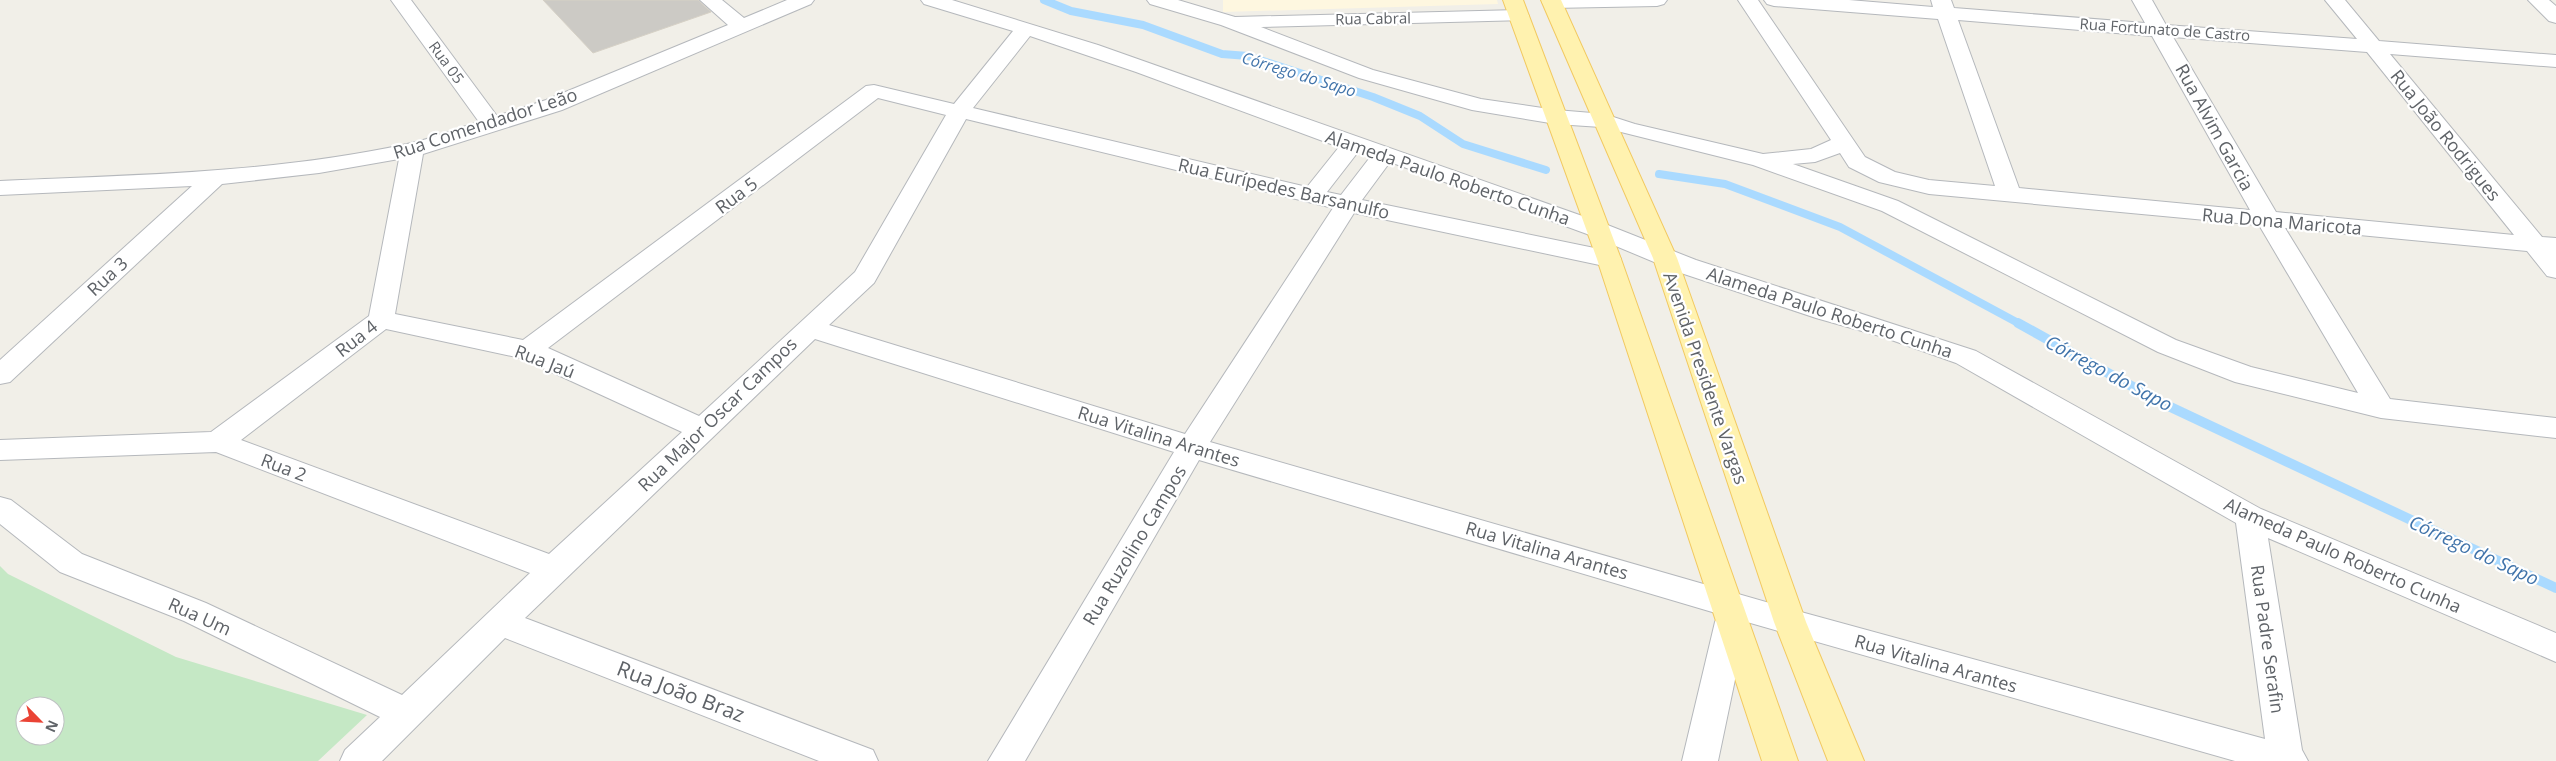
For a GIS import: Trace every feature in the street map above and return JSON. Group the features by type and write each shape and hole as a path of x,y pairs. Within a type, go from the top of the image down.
{"main road":[{"name":"Avenida Presidente Vargas","path":"1552,1 1665,258 1790,622 1846,761"},
{"path":"1516,8 1596,229 1609,259 1780,761"}],"street":[{"name":"Rua 05","path":"401,0 493,125"},
{"path":"710,0 742,26"},
{"name":"Rua Comendador Leão","path":"0,188 215,178 319,166 412,150 554,104 804,0"},
{"name":"Alameda Paulo Roberto Cunha","path":"931,0 1026,28 1166,75 1353,144 1385,153 1596,229 1665,258 1966,357 2250,517 2556,648"},
{"path":"1157,0 1202,5 1228,21 1366,74 1480,105 1556,118 1604,121 1628,129 1760,160 1890,206 2167,346 2245,375 2381,408 2556,428"},
{"path":"1552,1 1657,0"},
{"name":"Rua Dona Maricota","path":"1748,0 1857,162 1888,176 1929,187 2546,245"},
{"name":"Rua Fortunato de Castro","path":"1774,0 1943,6 2161,29 2556,61"},
{"name":"Rua Alvim Garcia","path":"2142,0 2161,29 2268,220 2381,408"},
{"name":"Rua João Rodrigues","path":"2335,0 2372,46 2546,245 2556,270"},
{"path":"2538,0 2556,17"},
{"path":"1943,6 2009,194"},
{"name":"Rua Cabral","path":"1228,21 1516,8"},
{"name":"Rua Major Oscar Campos","path":"358,761 554,569 808,328 865,277 959,112 1026,28"},
{"name":"Rua 5","path":"528,350 874,92 959,112"},
{"name":"Rua Eurípedes Barsanulfo","path":"959,112 1346,204 1609,259"},
{"path":"1760,160 1815,155 1844,143"},
{"path":"1313,195 1353,144"},
{"name":"Rua 4","path":"218,442 381,320 412,150"},
{"name":"Rua Ruzolino Campos","path":"1006,761 1192,447 1346,204 1385,153"},
{"name":"Rua 3","path":"0,375 215,178"},
{"name":"Rua Jaú","path":"381,320 528,350 701,429"},
{"name":"Rua Vitalina Arantes","path":"808,328 1728,612 1790,622 2287,761"},
{"name":"Rua 2","path":"0,450 48,450 218,442 554,569"},
{"name":"Rua Um","path":"0,508 71,563 195,612 408,714"},
{"name":"Rua Padre Serafin","path":"2250,517 2287,761"},
{"path":"1700,761 1728,612"},
{"name":"Rua João Braz","path":"501,622 860,761"}],"shaded area":[{"path":"1223,0 1497,0 1498,4 1223,12"}],"green space":[{"path":"0,566 8,574 176,657 367,715 318,761 0,761"}],"building":[{"path":"543,0 698,0 711,12 593,53"}],"waterway":[{"name":"Córrego do Sapo","path":"1044,0 1071,11 1143,25 1222,54 1248,56 1373,97 1420,116 1463,144 1546,170"},
{"name":"Córrego do Sapo","path":"1659,174 1725,184 1840,227 2020,324"},
{"name":"Córrego do Sapo","path":"2018,323 2162,403 2556,588"}]}
